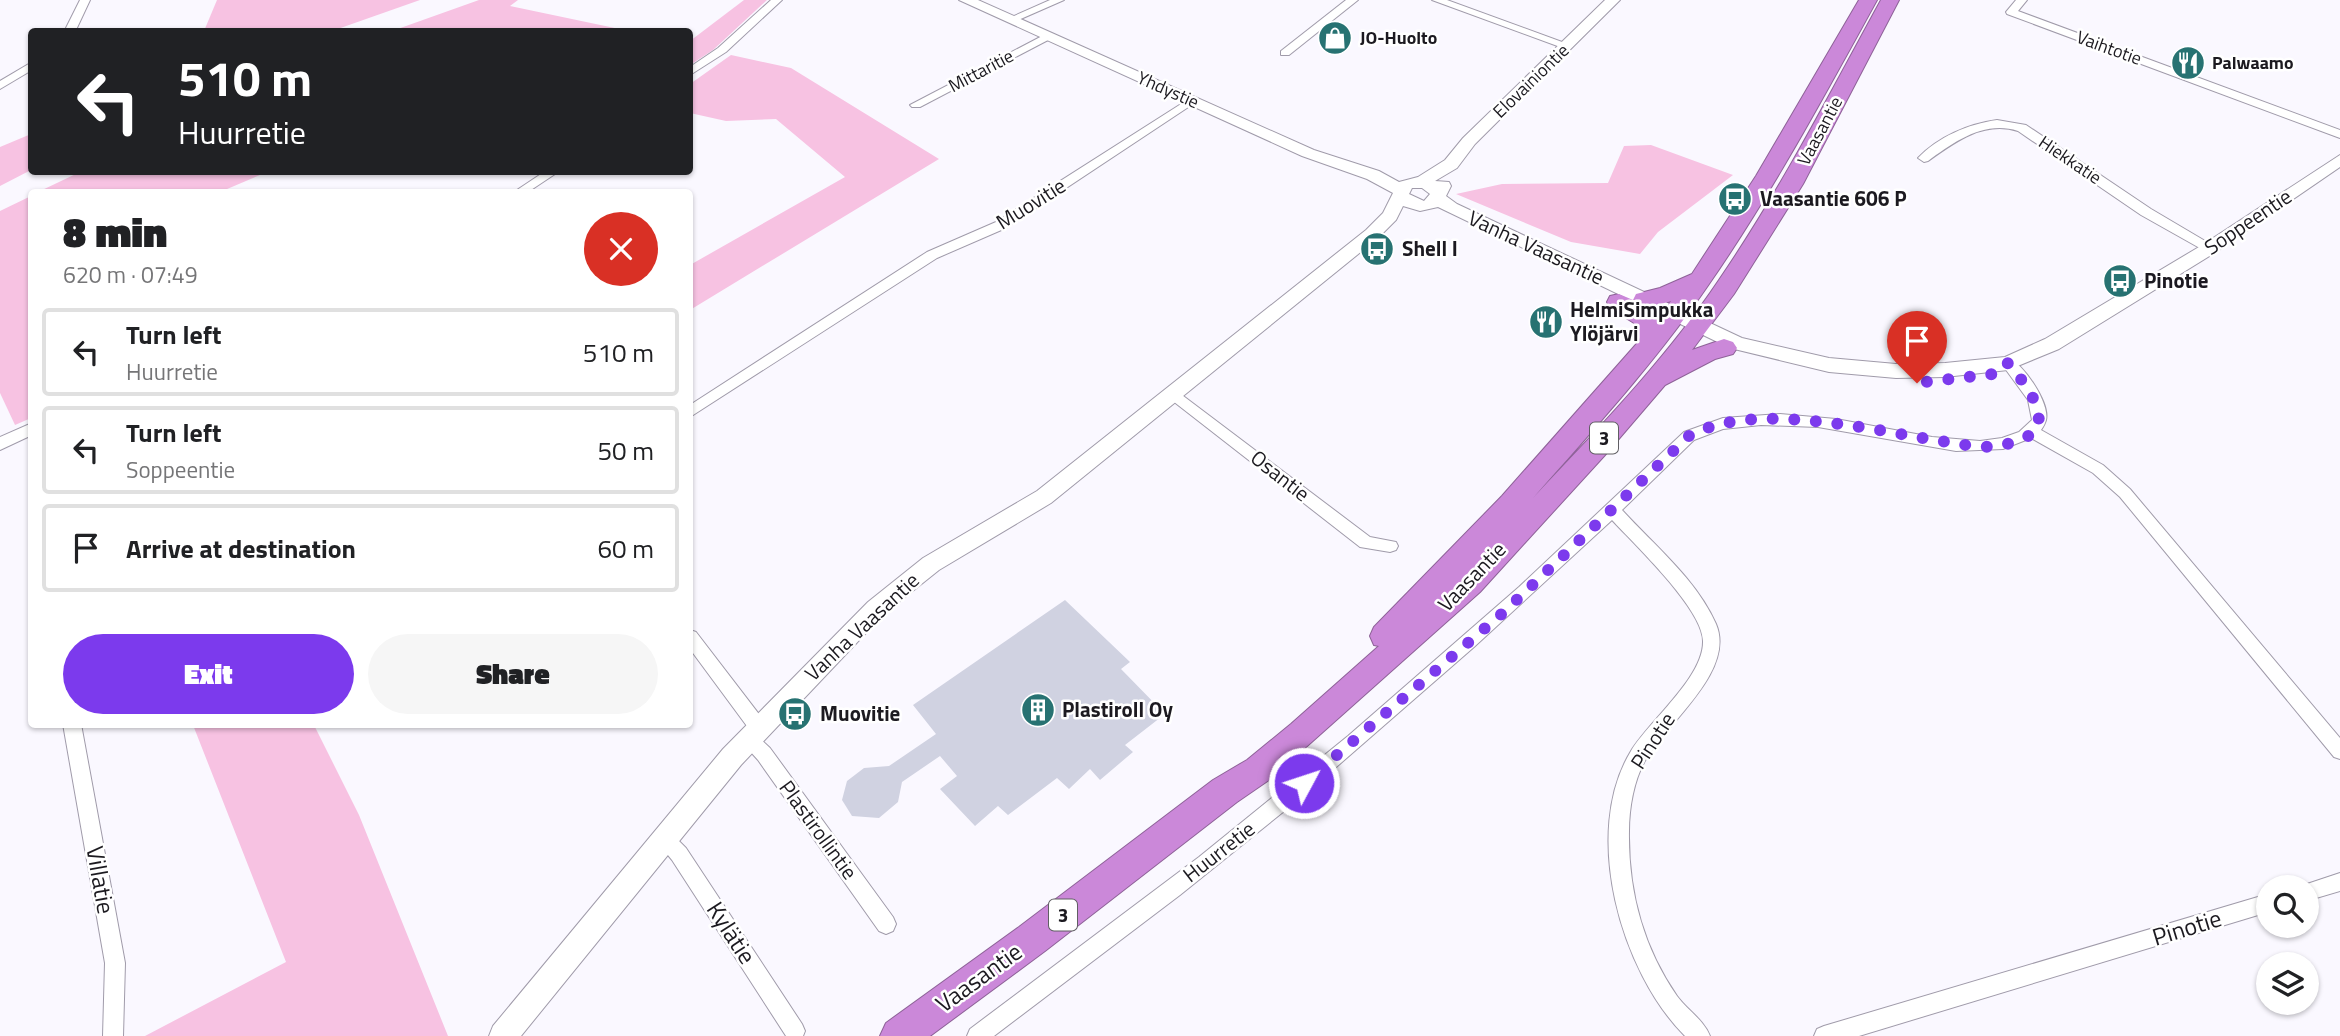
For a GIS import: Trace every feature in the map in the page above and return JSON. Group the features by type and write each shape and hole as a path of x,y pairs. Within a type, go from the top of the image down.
{"highway":[{"name":"Vaasantie","path":"899,1036 1225,791 1258,770 1470,584 1653,382 1675,328 1701,279 1868,0"},
{"name":"Vaasantie","path":"1225,791 1259,754 1319,701 1429,593 1675,328 1726,288 1792,184 1890,0"},
{"path":"1645,300 1668,294 1701,279"},
{"path":"1653,382 1681,365 1730,346 1720,309 1726,288"},
{"path":"1619,302 1645,319 1675,328"}],"main road":[{"name":"Yhdystie","path":"966,0 1308,153 1373,175 1419,198"},
{"name":"Elovainiontie","path":"1451,164 1420,182 1405,185 1419,198 1451,164 1469,141 1614,0"},
{"name":"Soppeentie","path":"1675,328 1799,371 1883,383 1948,381 2001,373 2008,363 2031,355 2072,333 2210,248 2340,160"},
{"name":"Yhdystie","path":"1373,175 1420,182"},
{"path":"1419,198 1432,186 1420,182"},
{"name":"Vanha Vaasantie","path":"1419,198 1619,302"},
{"name":"Vanha Vaasantie","path":"503,1036 663,838 753,733 900,587 931,564 1044,497 1356,248 1390,216 1419,198 1451,208 1645,300 1675,328"}],"street":[{"path":"71,28 85,0"},
{"path":"693,70 722,50 777,0"},
{"path":"1010,20 1059,0"},
{"path":"1285,54 1353,0"},
{"path":"1437,0 1567,46"},
{"name":"Vaihtotie","path":"2022,0 2011,12 2340,135"},
{"name":"Mittaritie","path":"916,105 1046,37"},
{"path":"0,86 28,67"},
{"path":"0,73 14,76"},
{"name":"Muovitie","path":"693,410 932,255 1001,225 1192,100"},
{"name":"Hiekkatie","path":"1924,158 1942,145 1973,130 1991,123 2009,122 2022,128 2146,212 2210,248"},
{"path":"525,189 547,175"},
{"path":"2008,363 2027,385 2041,414 2039,424 2032,432 2098,469 2125,493 2340,751"},
{"name":"Osantie","path":"1174,394 1366,543 1390,547"},
{"name":"Huurretie","path":"977,1036 1236,840 1449,662 1613,511 1689,436 1701,429 1730,422 1782,420 1836,424 1983,447 2003,445 2032,432"},
{"path":"0,444 28,430"},
{"name":"Pinotie","path":"1613,511 1685,592 1703,618 1712,638 1708,661 1698,678 1636,760 1621,809 1620,834 1626,902 1635,936 1665,999 1685,1025 1700,1036"},
{"path":"693,642 753,733"},
{"name":"Villatie","path":"73,728 115,963 113,1036"},
{"name":"Plastirollintie","path":"753,733 764,754 886,924"},
{"name":"Kylätie","path":"663,838 679,854 795,1031"},
{"path":"2319,888 2340,882"},
{"name":"Pinotie","path":"1824,1036 2256,907"}],"shaded area":[{"path":"217,0 420,0 341,28 205,28"},
{"path":"479,0 518,0 510,6 615,28 400,28"},
{"path":"744,0 767,0 713,50 693,63 693,39"},
{"path":"731,55 791,68 939,159 693,308 693,263 845,177 776,119 726,121 693,114 693,82"},
{"path":"28,135 28,172 0,186 0,147"},
{"path":"1651,145 1733,175 1658,232 1640,254 1571,242 1456,194 1502,184 1608,183 1624,146"},
{"path":"74,175 260,175 227,189 44,189"},
{"path":"28,197 28,419 15,425 0,393 0,211"},
{"path":"194,728 316,728 359,815 448,1036 145,1036 286,962"}],"building":[{"name":"Plastiroll Oy","path":"1065,600 1130,662 1121,669 1165,714 1125,745 1133,752 1100,780 1090,769 1069,789 1057,778 1008,815 998,806 975,826 940,789 957,776 940,756 902,782 898,802 879,818 852,816 842,800 847,781 864,768 889,766 936,734 913,705"}],"place":[{"name":"JO-Huolto","path":"1335,38"},
{"name":"Palwaamo","path":"2188,63"},
{"name":"Vaasantie 606 P","path":"1735,199"},
{"name":"Shell I","path":"1377,249"},
{"name":"Pinotie","path":"2120,281"},
{"name":"HelmiSimpukka Ylöjärvi","path":"1546,322"},
{"name":"Plastiroll Oy","path":"1038,710"},
{"name":"Muovitie","path":"795,714"}],"route":[{"path":"1304,783 1449,662 1595,528 1689,436 1701,429 1730,422 1782,420 1836,424 1910,438 1983,447 2003,445 2032,432 2039,424 2041,414 2036,400 2008,363 2001,373 1917,383"}]}
